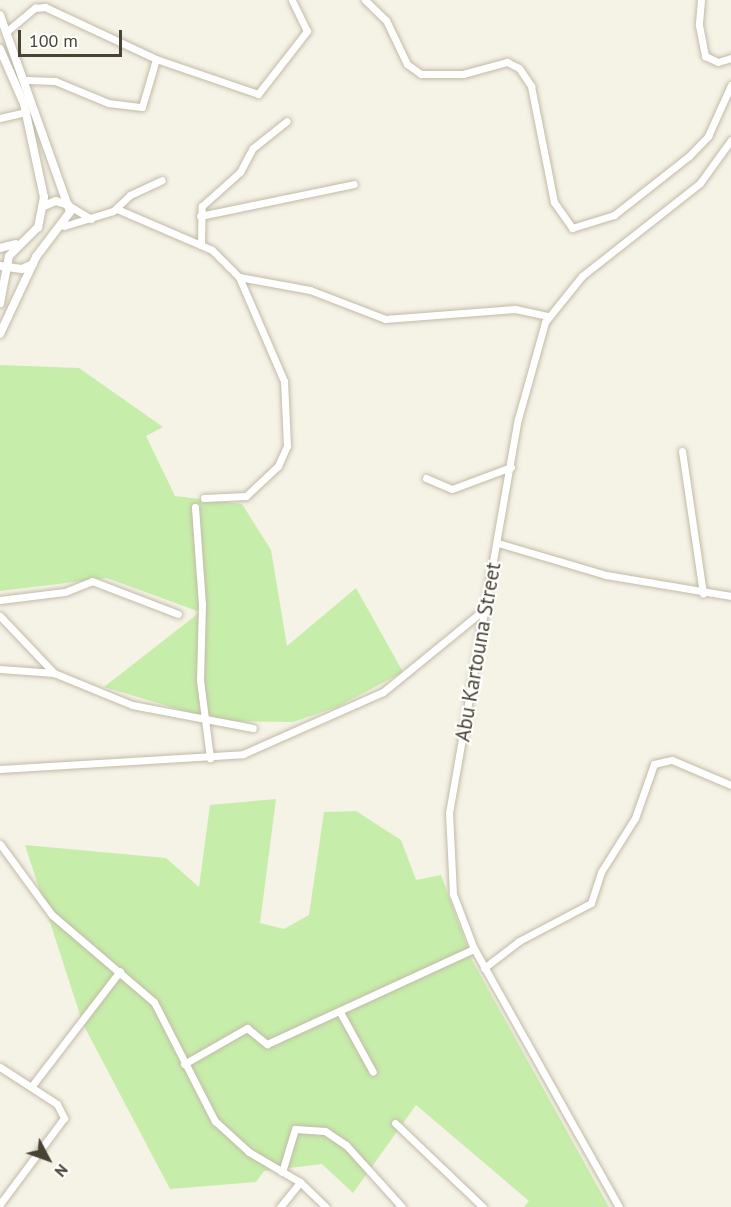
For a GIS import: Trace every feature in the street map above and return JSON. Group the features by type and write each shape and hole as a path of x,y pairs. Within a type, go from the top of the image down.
{"street":[{"path":"6,32 39,3 156,59 258,94 307,31 292,0"},
{"path":"365,0 386,20 407,64 421,74 464,74 507,62 519,68 531,86 554,202 572,228 614,214 689,156 708,136 731,85"},
{"path":"701,0 699,25 705,56 718,62 731,58"},
{"path":"0,15 27,80 68,205 64,226 33,264 0,334"},
{"path":"0,49 26,112 44,206 38,227 16,244 0,248"},
{"path":"27,80 55,81 108,103 142,106 156,59"},
{"path":"0,118 26,112"},
{"path":"201,245 202,206 240,172 245,157 287,121"},
{"name":"Abu Kartouna Street","path":"619,1207 474,948 453,894 448,832 526,382 548,315 582,276 700,183 731,140"},
{"path":"64,226 117,209 130,195 162,180"},
{"path":"200,216 354,184"},
{"path":"44,206 56,201 68,205 91,219"},
{"path":"117,209 201,245 239,277 284,381 287,446 278,466 246,496 204,498"},
{"path":"0,303 16,244"},
{"path":"0,266 33,264"},
{"path":"239,277 310,290 390,320 515,309 548,315"},
{"path":"682,451 703,593"},
{"path":"426,478 452,489 511,467"},
{"path":"195,507 206,722 210,758"},
{"path":"498,543 606,575 731,596"},
{"path":"0,600 65,592 92,581 178,614"},
{"path":"0,769 210,758 243,754 376,697 432,658 468,618 486,608"},
{"path":"0,616 54,673"},
{"path":"0,669 54,673 127,703 206,722 253,728"},
{"path":"484,968 519,941 591,903 601,872 635,818 654,764 672,760 731,784"},
{"path":"0,844 52,915 120,971 162,1013 184,1064 215,1121 282,1172 300,1182 326,1207"},
{"path":"184,1064 247,1028 264,1045 340,1012 474,948"},
{"path":"31,1086 120,971"},
{"path":"340,1012 373,1072"},
{"path":"0,1067 61,1108 63,1121 0,1204"},
{"path":"395,1123 483,1207"},
{"path":"282,1172 295,1129 325,1131 346,1145 402,1207"},
{"path":"280,1207 300,1182"}],"green space":[{"path":"0,365 79,368 163,427 146,436 175,496 242,504 271,550 287,646 356,588 403,672 337,707 293,722 218,721 104,687 200,612 107,578 0,591"},
{"path":"276,799 260,923 284,929 309,915 324,812 356,811 401,840 416,880 441,875 472,960 609,1207 524,1207 529,1201 416,1105 353,1193 322,1164 264,1171 256,1182 170,1189 83,1024 25,845 166,858 199,887 210,805"}]}
